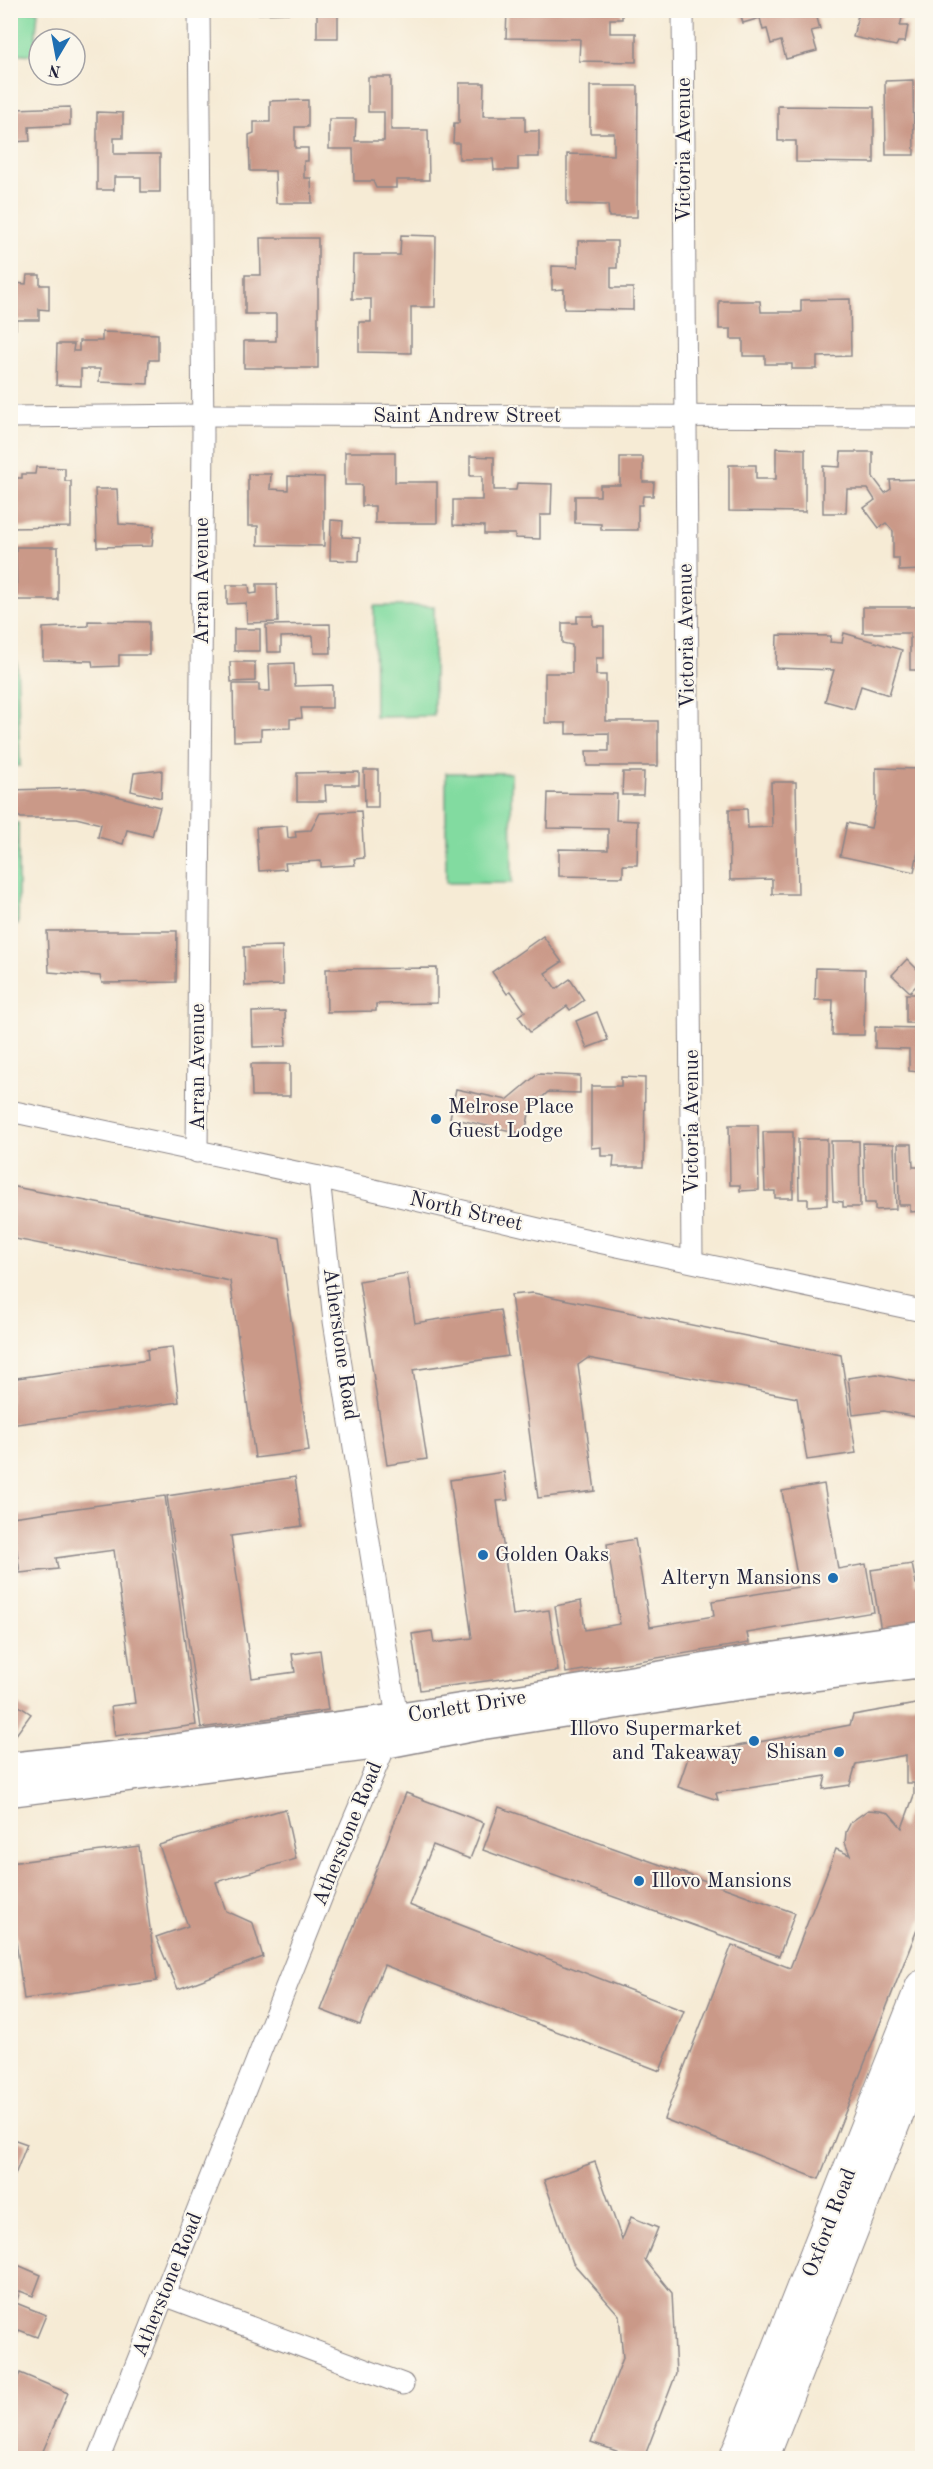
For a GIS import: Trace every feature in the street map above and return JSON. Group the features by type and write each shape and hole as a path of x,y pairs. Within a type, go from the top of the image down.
{"main road":[{"name":"Corlett Drive","path":"10,1767 141,1753 397,1718 582,1689 745,1660 922,1636"},
{"name":"Corlett Drive","path":"10,1792 385,1744 483,1725 728,1687 922,1663"},
{"name":"Oxford Road","path":"736,2458 922,1987"},
{"name":"Oxford Road","path":"762,2458 922,2050"}],"street":[{"name":"Arran Avenue","path":"197,1152 202,415 199,10"},
{"name":"Victoria Avenue","path":"683,10 692,1261"},
{"name":"Saint Andrew Street","path":"10,417 202,415 922,417"},
{"name":"North Street","path":"10,1111 319,1177 547,1231 922,1311"},
{"name":"Atherstone Road","path":"99,2458 329,1877 397,1718 334,1322 319,1177"},
{"path":"164,2295 403,2384"}],"green space":[{"path":"10,11 38,11 37,27 27,27 27,54 11,53"},
{"path":"374,606 434,606 434,716 375,717"},
{"path":"11,661 17,661 20,766 11,766"},
{"path":"446,773 511,773 512,883 446,883"},
{"path":"11,823 18,823 18,924 11,924"}],"building":[{"path":"252,10 295,10 295,13 252,14"},
{"path":"317,10 338,10 338,38 317,38"},
{"path":"507,10 622,10 622,19 610,19 610,33 636,33 636,62 579,61 580,39 506,38"},
{"path":"739,10 815,10 820,29 811,31 817,51 786,59 781,41 771,44 767,29 763,30 760,18 743,23"},
{"path":"859,10 904,10 900,26 908,26 905,42 898,42 896,46 853,37"},
{"path":"368,77 391,77 391,130 428,130 429,180 396,180 396,188 376,188 373,181 354,181 353,149 329,149 329,119 356,119 355,141 384,141 384,112 368,112"},
{"path":"913,80 914,155 886,155 885,81"},
{"path":"459,83 484,83 483,116 525,116 525,131 539,131 539,157 518,157 518,170 494,170 493,159 459,159 459,143 453,143 454,123 459,123"},
{"path":"590,86 638,86 637,217 609,217 608,205 567,204 567,154 614,155 614,133 590,133"},
{"path":"10,96 14,96 15,109 70,107 70,125 29,127 30,141 10,142"},
{"path":"308,100 308,127 295,127 295,148 308,148 308,161 304,161 304,178 311,178 312,203 276,203 275,171 250,171 249,135 254,133 254,122 270,122 270,101"},
{"path":"778,106 874,107 874,163 796,162 796,141 778,141"},
{"path":"97,112 123,113 123,138 114,138 114,154 160,154 160,192 141,192 141,177 114,177 114,190 97,190"},
{"path":"401,235 436,236 435,307 411,307 411,353 359,352 359,322 371,322 371,299 352,299 353,255 400,255"},
{"path":"260,238 318,238 318,368 244,368 244,341 276,341 276,314 245,314 245,275 261,275"},
{"path":"578,241 617,241 617,268 611,268 611,288 633,288 633,310 564,309 564,289 552,290 552,266 578,267"},
{"path":"10,274 13,274 13,283 26,284 27,275 40,275 40,285 49,285 49,310 39,309 39,320 16,320 16,329 10,329"},
{"path":"850,299 851,356 817,357 817,369 792,369 792,364 765,364 765,356 743,356 743,339 731,339 731,329 719,329 719,301 760,301 761,312 801,312 801,300"},
{"path":"102,332 158,334 158,360 149,360 148,384 99,382 100,369 81,369 81,386 56,385 57,344 74,344 73,351 79,351 79,341 102,341"},
{"path":"776,448 805,449 805,512 729,511 729,465 756,465 756,479 776,479"},
{"path":"345,452 395,452 395,482 437,482 437,523 375,523 375,506 362,506 362,485 345,485"},
{"path":"841,452 873,452 873,477 885,493 891,489 890,480 922,479 922,570 899,571 899,558 893,558 893,531 886,523 879,528 864,508 875,500 868,489 847,489 846,513 823,513 823,466 840,467"},
{"path":"470,456 494,457 494,490 516,490 517,483 552,484 551,515 540,515 540,539 515,538 515,534 484,534 484,526 453,525 453,500 482,500 482,476 470,476"},
{"path":"620,457 643,457 643,482 654,482 653,496 643,496 642,505 638,505 638,530 601,530 601,524 575,523 575,496 600,496 600,485 620,485"},
{"path":"36,467 65,468 65,481 71,481 71,527 11,528 10,478 22,478 22,474 35,474"},
{"path":"248,474 271,474 270,489 288,490 288,476 324,477 324,546 258,545 258,526 248,526"},
{"path":"95,489 117,489 119,524 154,526 152,546 97,547"},
{"path":"331,520 343,521 342,537 360,538 359,561 330,560"},
{"path":"16,547 58,547 58,600 17,600"},
{"path":"257,584 277,584 278,622 247,623 246,603 227,604 227,585 249,585 250,594 257,593"},
{"path":"863,607 922,607 922,670 910,670 910,633 863,633"},
{"path":"577,616 593,616 593,626 604,626 604,658 596,658 596,675 606,675 606,721 658,721 658,766 587,766 586,751 609,751 609,733 566,734 566,723 545,723 545,673 572,673 572,645 562,643 562,623 577,623"},
{"path":"88,621 149,622 149,655 119,655 119,666 93,667 92,661 43,660 43,628 88,626"},
{"path":"330,624 331,653 314,653 313,636 281,637 281,652 267,652 266,625"},
{"path":"234,629 260,629 260,651 234,651"},
{"path":"844,633 902,650 889,695 861,686 854,709 825,701 834,670 776,668 777,635 831,636 830,642 842,643"},
{"path":"230,662 255,662 255,681 231,682"},
{"path":"294,663 295,686 332,685 332,708 301,708 302,718 290,719 290,728 261,729 261,740 234,741 233,684 259,684 259,691 270,691 269,664"},
{"path":"876,768 922,769 922,832 914,872 840,856 847,823 871,828 876,805"},
{"path":"162,770 161,798 131,791 134,773"},
{"path":"364,770 378,770 378,807 365,807"},
{"path":"359,772 359,785 325,785 326,801 297,801 297,773"},
{"path":"623,772 644,772 643,795 622,795"},
{"path":"771,782 796,782 798,894 772,894 772,879 730,880 729,809 747,809 748,828 772,827"},
{"path":"85,788 160,807 152,836 127,830 123,844 98,837 101,824 76,818 21,818 10,811 10,790"},
{"path":"548,793 617,794 616,820 638,821 637,865 623,865 623,877 559,876 559,849 608,850 608,829 547,828"},
{"path":"361,811 364,858 354,859 355,865 321,867 321,861 285,863 286,869 259,871 256,828 287,826 288,838 296,837 295,831 311,830 320,813"},
{"path":"47,931 177,931 176,982 102,983 100,976 49,972"},
{"path":"543,936 562,962 545,973 556,989 570,979 584,1000 570,1010 567,1006 530,1032 518,1016 525,1011 511,991 507,994 492,972"},
{"path":"282,946 283,985 245,986 244,947"},
{"path":"907,959 922,974 922,980 910,992 892,975"},
{"path":"437,968 437,1003 376,1004 376,1011 327,1012 326,969"},
{"path":"816,968 865,969 864,1035 832,1035 833,1000 815,1000"},
{"path":"906,994 921,994 922,1023 906,1023"},
{"path":"285,1011 286,1046 253,1047 252,1012"},
{"path":"597,1012 608,1040 587,1048 576,1021"},
{"path":"875,1027 922,1028 922,1072 909,1071 909,1049 875,1048"},
{"path":"251,1064 290,1064 290,1096 252,1096"},
{"path":"538,1074 580,1076 580,1093 548,1092 530,1109 525,1134 450,1118 456,1089 507,1100"},
{"path":"621,1077 645,1078 644,1167 613,1167 614,1156 601,1156 601,1147 591,1148 591,1086 621,1086"},
{"path":"729,1125 758,1125 759,1190 740,1191 740,1185 730,1185"},
{"path":"763,1132 793,1132 793,1198 775,1198 775,1191 765,1191"},
{"path":"798,1139 827,1139 827,1205 808,1206 808,1199 799,1199"},
{"path":"831,1141 859,1141 860,1207 843,1207 843,1202 833,1201"},
{"path":"863,1143 894,1144 896,1209 875,1210 875,1203 865,1203"},
{"path":"898,1144 912,1144 913,1167 922,1167 922,1211 910,1212 910,1205 899,1205"},
{"path":"10,1186 280,1239 309,1451 255,1458 230,1281 10,1238"},
{"path":"407,1273 415,1323 500,1310 508,1356 413,1370 427,1459 387,1465 359,1281"},
{"path":"533,1293 841,1355 856,1453 807,1460 797,1398 588,1358 578,1365 595,1491 538,1498 511,1295"},
{"path":"172,1347 179,1402 10,1425 10,1379 148,1360 147,1350"},
{"path":"877,1374 922,1383 922,1418 884,1411 853,1415 848,1378"},
{"name":"Golden Oaks","path":"504,1472 508,1500 497,1501 513,1615 549,1610 558,1671 420,1690 412,1634 432,1631 434,1643 472,1638 450,1480"},
{"path":"295,1477 302,1526 231,1536 252,1678 295,1672 292,1654 320,1650 328,1710 201,1728 167,1496"},
{"name":"Alteryn Mansions","path":"824,1484 838,1569 866,1564 874,1612 747,1633 749,1643 566,1673 555,1606 581,1601 585,1630 620,1624 607,1544 635,1539 650,1627 714,1616 712,1601 799,1587 782,1491"},
{"path":"165,1496 196,1725 115,1736 111,1706 135,1703 114,1550 56,1558 58,1569 20,1573 12,1517"},
{"path":"912,1564 916,1584 922,1583 922,1630 882,1637 871,1570"},
{"path":"10,1700 31,1714 10,1743"},
{"path":"922,1703 922,1917 819,2179 664,2119 732,1945 790,1968 836,1849 850,1855 845,1843 846,1832 851,1822 868,1810 880,1811 889,1813 902,1828 914,1795 914,1783 906,1783 906,1755 856,1764 850,1785 823,1789 826,1776 716,1793 718,1800 678,1787 689,1755 850,1725 853,1715"},
{"path":"406,1793 484,1823 470,1859 433,1845 409,1905 684,2011 660,2071 384,1965 360,2025 321,2010"},
{"name":"Illovo Mansions","path":"499,1807 795,1913 779,1956 483,1850"},
{"path":"285,1809 296,1859 216,1882 226,1911 253,1923 263,1957 178,1989 156,1937 188,1926 159,1845"},
{"path":"139,1846 157,1981 24,1999 10,1898 10,1863"},
{"path":"10,2138 27,2144 11,2185 10,2185"},
{"path":"595,2162 622,2240 631,2217 658,2228 645,2260 672,2293 676,2374 644,2458 636,2458 591,2442 623,2358 619,2315 573,2263 544,2180"},
{"path":"13,2263 41,2275 33,2296 20,2291 16,2303 46,2315 37,2337 19,2330 11,2350 10,2269"},
{"path":"20,2373 68,2393 40,2458 10,2458 10,2395"}],"place":[{"name":"Melrose Place Guest Lodge","path":"436,1119"},
{"name":"Golden Oaks","path":"483,1555"},
{"name":"Alteryn Mansions","path":"833,1578"},
{"name":"Illovo Supermarket and Takeaway","path":"754,1741"},
{"name":"Shisan","path":"839,1752"},
{"name":"Illovo Mansions","path":"639,1881"}]}
